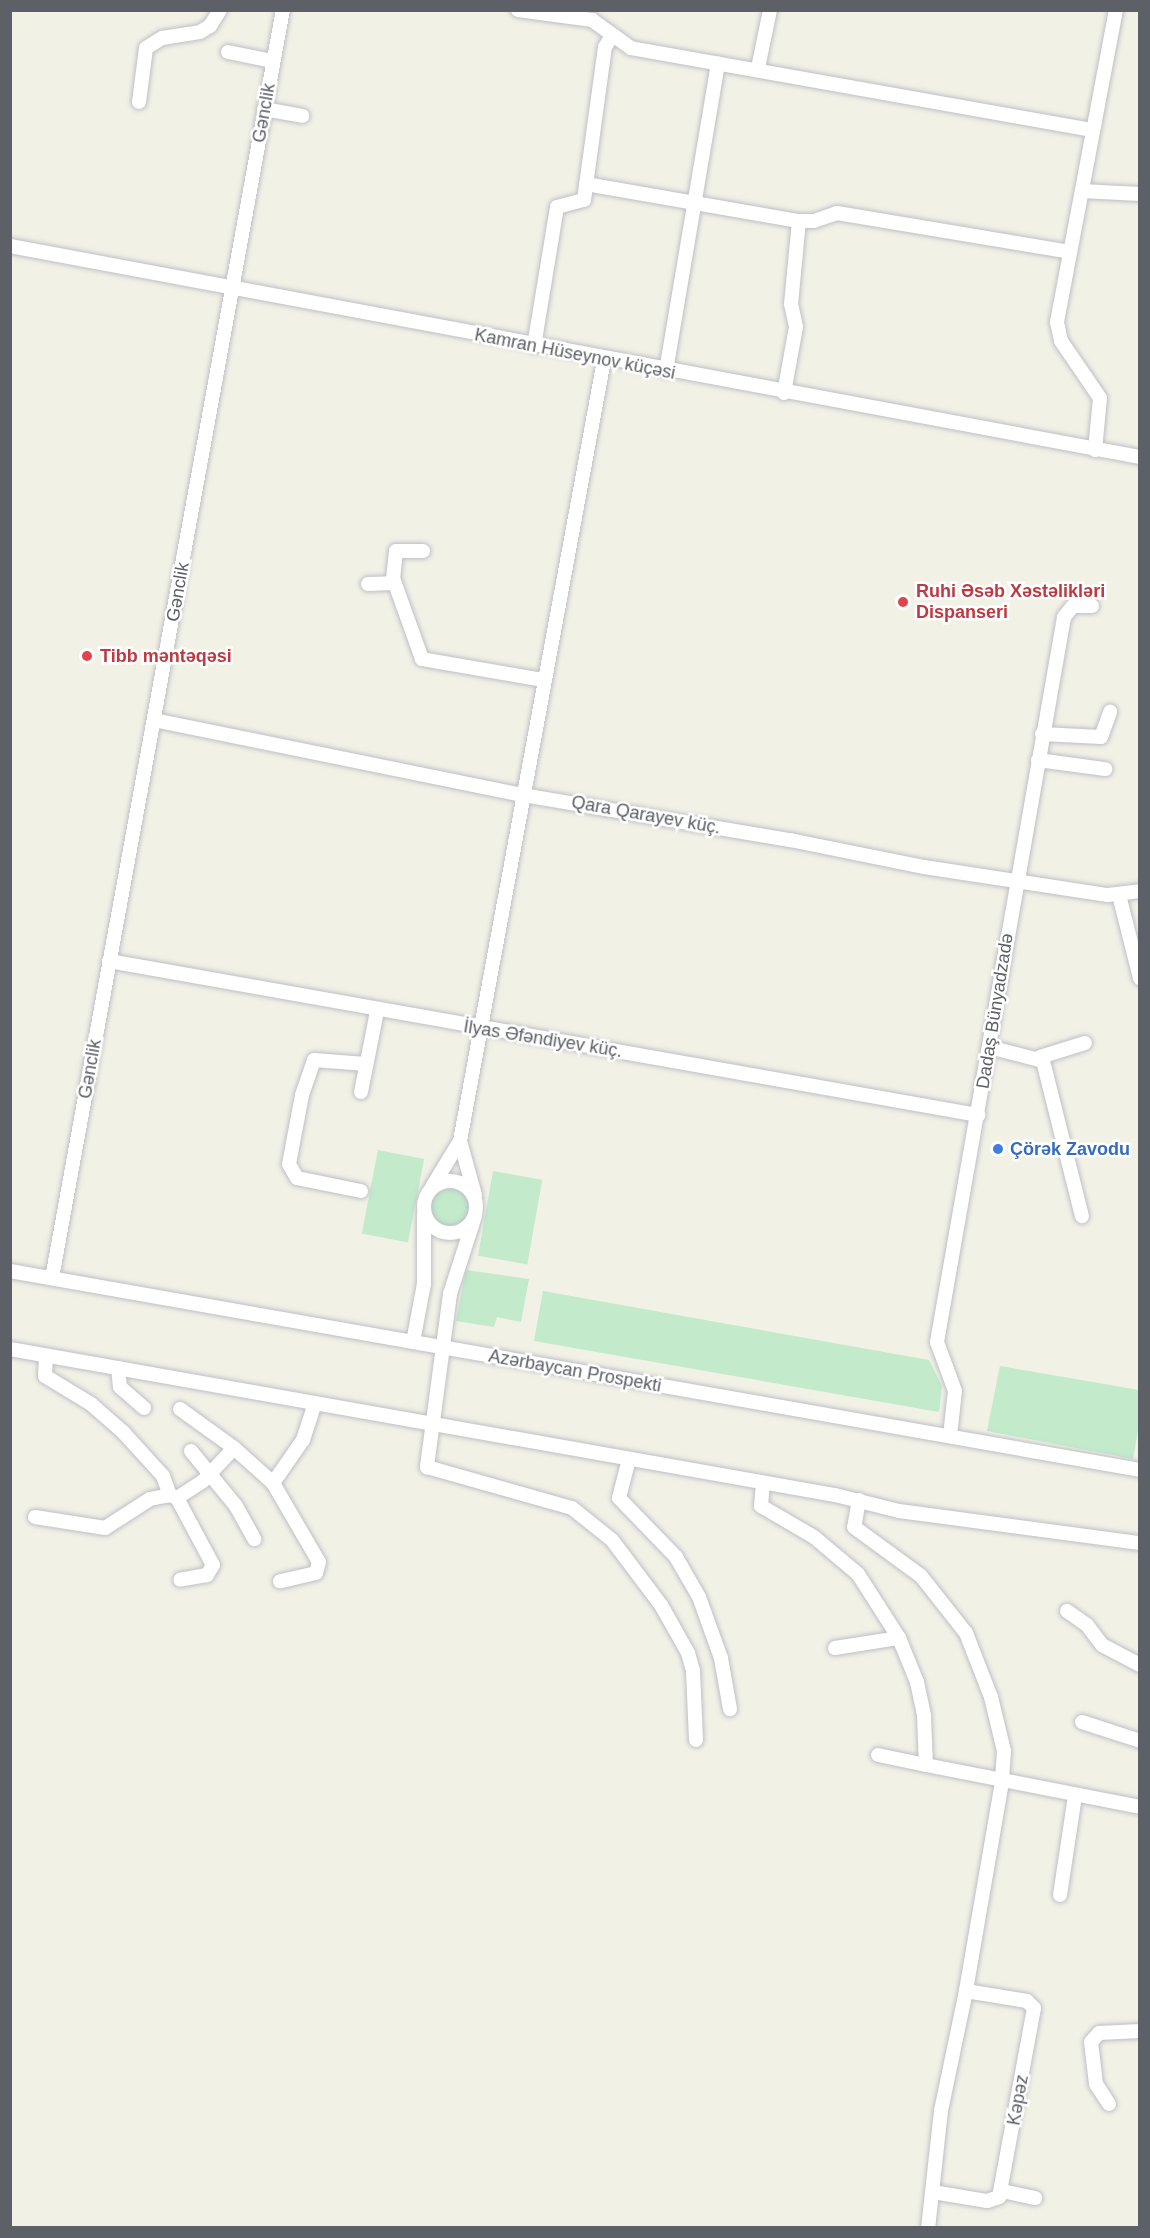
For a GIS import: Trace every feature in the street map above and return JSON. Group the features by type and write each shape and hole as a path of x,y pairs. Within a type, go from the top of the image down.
{"street":[{"path":"139,102 146,48 162,38 200,32 210,27 220,10"},
{"name":"Gənclik","path":"52,1278 283,10"},
{"path":"518,10 578,13 592,20 631,48 758,68 1093,130"},
{"path":"758,68 770,10"},
{"path":"1095,450 1100,398 1057,333 1116,10"},
{"path":"534,346 557,207 584,200 605,47 612,36"},
{"path":"228,52 273,61"},
{"path":"666,371 718,63"},
{"path":"264,109 302,116"},
{"path":"586,184 799,221 814,221 837,213 1070,252"},
{"path":"1082,191 1140,194"},
{"path":"784,393 796,327 791,304 799,221"},
{"name":"Kamran Hüseynov küçəsi","path":"10,246 604,360 1140,457"},
{"path":"413,1342 424,1284 424,1208 429,1191 460,1141 604,360"},
{"path":"393,584 396,551 423,551"},
{"path":"368,584 393,584 400,590 422,659 544,680"},
{"name":"Dadaş Bünyadzadə","path":"950,1436 955,1391 937,1342 1064,617 1073,606 1092,606"},
{"path":"1042,734 1101,737 1110,712"},
{"name":"Qara Qarayev küç.","path":"154,720 523,795 1017,881 1119,896 1140,891"},
{"path":"1038,760 1105,769"},
{"path":"1119,896 1140,978"},
{"name":"İlyas Əfəndiyev küç.","path":"109,961 377,1011 978,1115"},
{"path":"361,1092 377,1011"},
{"path":"989,1047 1040,1057 1085,1043"},
{"path":"1040,1057 1046,1067 1082,1216"},
{"path":"361,1191 297,1178 289,1164 302,1095 315,1060 366,1064"},
{"path":"460,1141 476,1209 453,1279 427,1467 572,1508 590,1519 634,1564 688,1653 693,1671 696,1740"},
{"path":"429,1191 445,1182 457,1182 468,1188 476,1209"},
{"path":"424,1208 431,1225 447,1233 464,1230 476,1209"},
{"name":"Azərbaycan Prospekti","path":"10,1271 1140,1470"},
{"path":"10,1349 859,1500 935,1517 1140,1543"},
{"path":"46,1356 45,1376 90,1404 141,1449 163,1476 213,1565 207,1575 180,1580"},
{"path":"118,1368 120,1387 144,1408"},
{"path":"273,1483 303,1440 315,1404"},
{"path":"180,1409 234,1448 273,1483 319,1562 316,1573 280,1581"},
{"path":"35,1517 105,1528 150,1499 174,1497 210,1474 234,1448"},
{"path":"191,1451 210,1474 254,1539"},
{"path":"629,1459 619,1498 670,1550 699,1597 721,1658 730,1709"},
{"path":"763,1483 761,1506 814,1537 858,1574 899,1638 917,1682 924,1716 926,1765"},
{"path":"859,1500 854,1527 921,1576 966,1632 1001,1733 1002,1782 966,1991 941,2111 928,2228"},
{"path":"1067,1611 1087,1625 1102,1645 1140,1665"},
{"path":"835,1648 899,1638"},
{"path":"1082,1722 1140,1741"},
{"path":"878,1755 1002,1782 1140,1807"},
{"path":"1060,1895 1075,1796"},
{"name":"Kəpəz","path":"966,1991 1027,2001 1034,2008 1002,2191"},
{"path":"1109,2104 1096,2084 1091,2042 1099,2033 1140,2031"},
{"path":"933,2192 987,2201 994,2200 1002,2191 1035,2198"}],"green space":[{"path":"378,1150 424,1159 408,1242 362,1233"},
{"path":"493,1171 542,1180 527,1264 478,1256"},
{"path":"450,1189 463,1195 469,1208 463,1221 450,1227 437,1221 431,1208 437,1195"},
{"path":"466,1270 529,1279 521,1322 497,1317 494,1327 456,1321"},
{"path":"543,1291 929,1360 942,1386 939,1412 534,1341"},
{"path":"1000,1366 1139,1390 1139,1425 1133,1459 987,1431"}],"place":[{"name":"Ruhi Əsəb Xəstəlikləri Dispanseri","path":"903,602"},
{"name":"Tibb məntəqəsi","path":"87,656"},
{"name":"Çörək Zavodu","path":"998,1149"}]}
